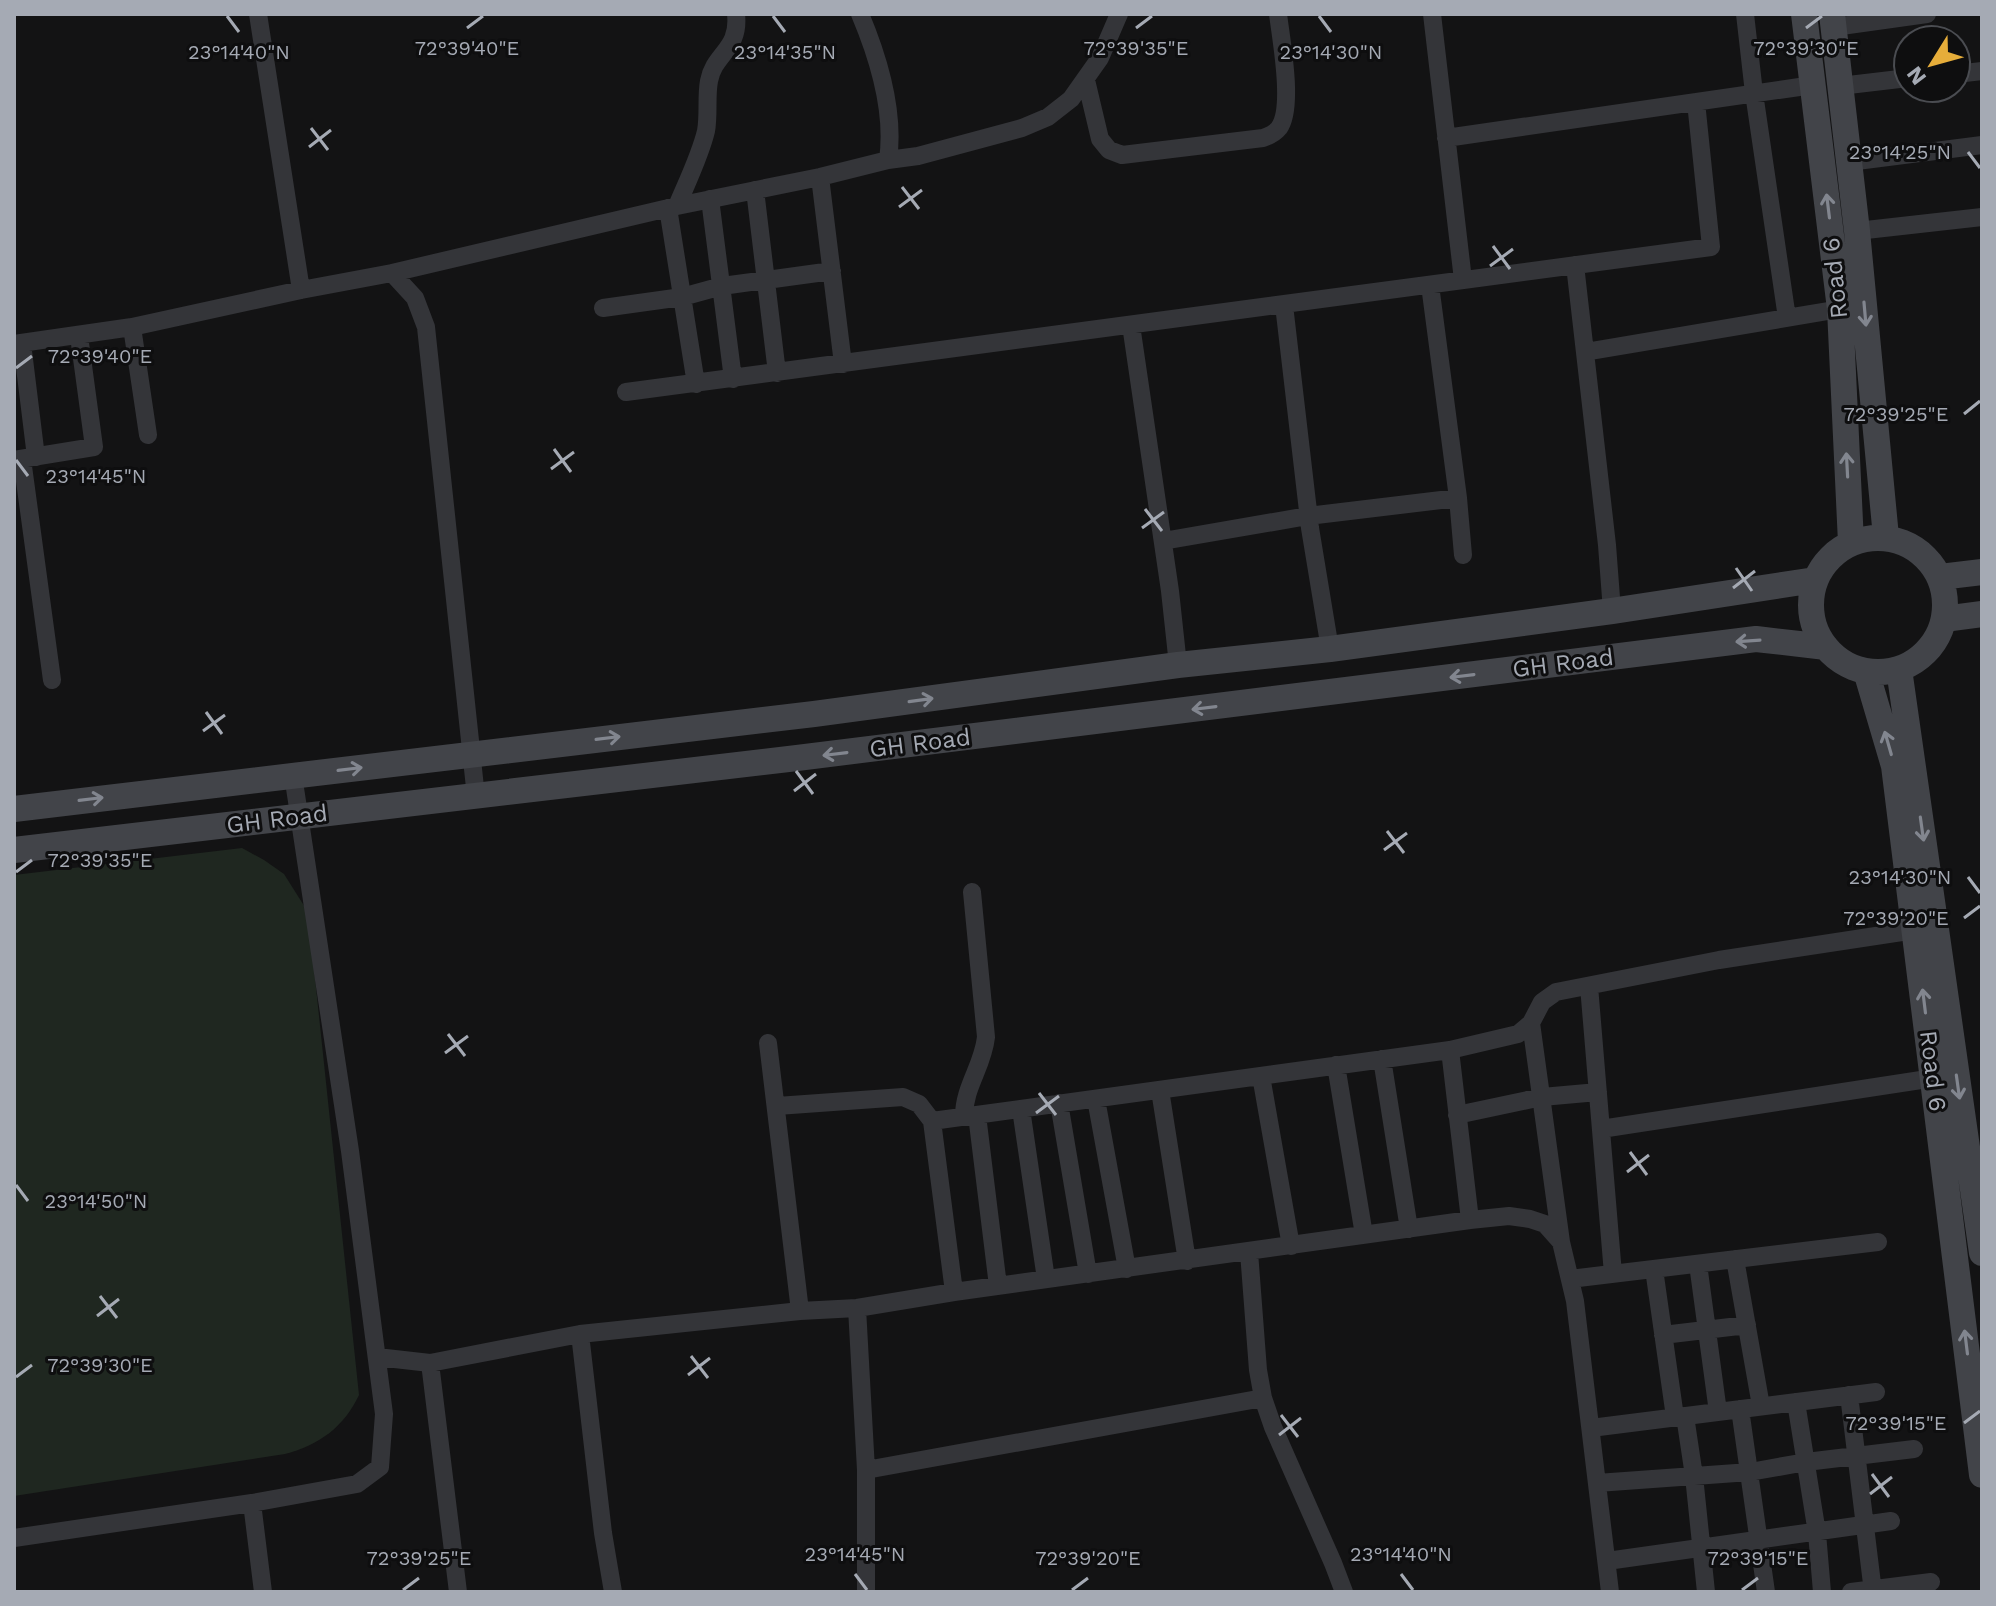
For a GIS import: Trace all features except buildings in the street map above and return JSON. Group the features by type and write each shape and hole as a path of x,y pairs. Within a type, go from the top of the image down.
{"main road":[{"name":"Road 6","path":"1804,14 1840,309 1851,543"},
{"name":"Road 6","path":"1833,20 1886,537"},
{"path":"1886,537 1908,544 1927,558 1940,577 1944,591 1944,619 1938,635 1929,650 1899,669 1866,671 1851,666 1826,647 1814,626 1810,603 1815,580 1830,558 1851,543 1886,537"},
{"path":"1940,577 1982,572"},
{"name":"GH Road","path":"14,809 814,714 1178,665 1330,649 1815,580"},
{"path":"1944,619 1982,614"},
{"name":"GH Road","path":"14,850 476,797 1756,639 1826,647"},
{"name":"Road 6","path":"1899,669 1982,1253"},
{"name":"Road 6","path":"1866,671 1894,766 1982,1475"}],"street":[{"path":"258,14 301,290"},
{"path":"696,384 672,207 703,141 707,126 709,80 735,36 736,14"},
{"path":"860,14 874,48 884,91 889,118 888,160"},
{"path":"52,680 24,459 18,344 132,327 392,273 672,207 918,156 1022,128 1048,117 1071,99 1100,58 1119,14"},
{"path":"1086,80 1100,139 1109,150 1122,155 1263,138 1277,131 1284,118 1285,75 1278,14"},
{"path":"1432,14 1463,280"},
{"path":"1745,14 1787,318"},
{"path":"1833,20 1927,14"},
{"path":"1840,86 1892,80"},
{"path":"1446,138 1813,85"},
{"path":"626,392 1711,247 1696,102"},
{"path":"1849,162 1982,145"},
{"path":"820,177 843,364"},
{"path":"755,190 777,373"},
{"path":"710,199 733,379"},
{"path":"1857,231 1982,217"},
{"path":"1575,265 1606,531 1612,611"},
{"path":"603,308 682,297 722,286 832,271"},
{"path":"392,273 415,298 426,327 476,797"},
{"path":"1430,285 1463,555"},
{"path":"1284,305 1308,516 1330,649"},
{"path":"1585,352 1840,309"},
{"path":"1131,325 1178,665"},
{"path":"132,327 148,435"},
{"path":"24,459 94,447 79,336"},
{"path":"1163,541 1308,516 1458,498"},
{"path":"14,1538 252,1503 357,1484 380,1467 384,1414 377,1357 350,1151 293,775"},
{"path":"972,892 986,1037 984,1052 964,1100 971,1116 998,1286"},
{"path":"932,1121 1450,1050 1518,1034 1531,1023 1542,1002 1556,992 1719,960 1915,930"},
{"path":"1589,986 1613,1274"},
{"path":"1531,1023 1561,1242 1575,1301 1610,1592"},
{"path":"768,1043 800,1311"},
{"path":"1450,1050 1470,1220"},
{"path":"1382,1059 1409,1229"},
{"path":"1336,1065 1364,1235"},
{"path":"1261,1076 1291,1246"},
{"path":"1601,1129 1934,1078"},
{"path":"1160,1090 1187,1261"},
{"path":"1457,1115 1542,1097 1598,1092"},
{"path":"777,1106 903,1097 919,1104 932,1121 954,1292"},
{"path":"1096,1099 1127,1269"},
{"path":"1059,1103 1088,1274"},
{"path":"1021,1109 1046,1279"},
{"path":"377,1357 430,1363 580,1334 857,1308 1509,1216 1545,1224 1561,1242"},
{"path":"1570,1279 1878,1242"},
{"path":"1249,1252 1263,1398 1344,1592"},
{"path":"1735,1259 1761,1406"},
{"path":"1698,1264 1718,1412"},
{"path":"1654,1269 1663,1335 1694,1476 1706,1592"},
{"path":"857,1308 866,1470 866,1592"},
{"path":"1663,1335 1747,1325"},
{"path":"580,1334 603,1533 613,1592"},
{"path":"430,1363 458,1592"},
{"path":"1591,1428 1876,1392"},
{"path":"1849,1395 1873,1591"},
{"path":"866,1470 1263,1398"},
{"path":"1796,1402 1817,1533 1822,1592"},
{"path":"1740,1409 1766,1592"},
{"path":"1597,1483 1750,1472 1914,1449"},
{"path":"252,1503 263,1592"},
{"path":"1607,1561 1891,1521"},
{"path":"1851,1592 1931,1582"}],"shaded area":[{"path":"242,848 284,874 308,912 359,1395 346,1416 329,1433 285,1454 14,1496 14,875"}]}
